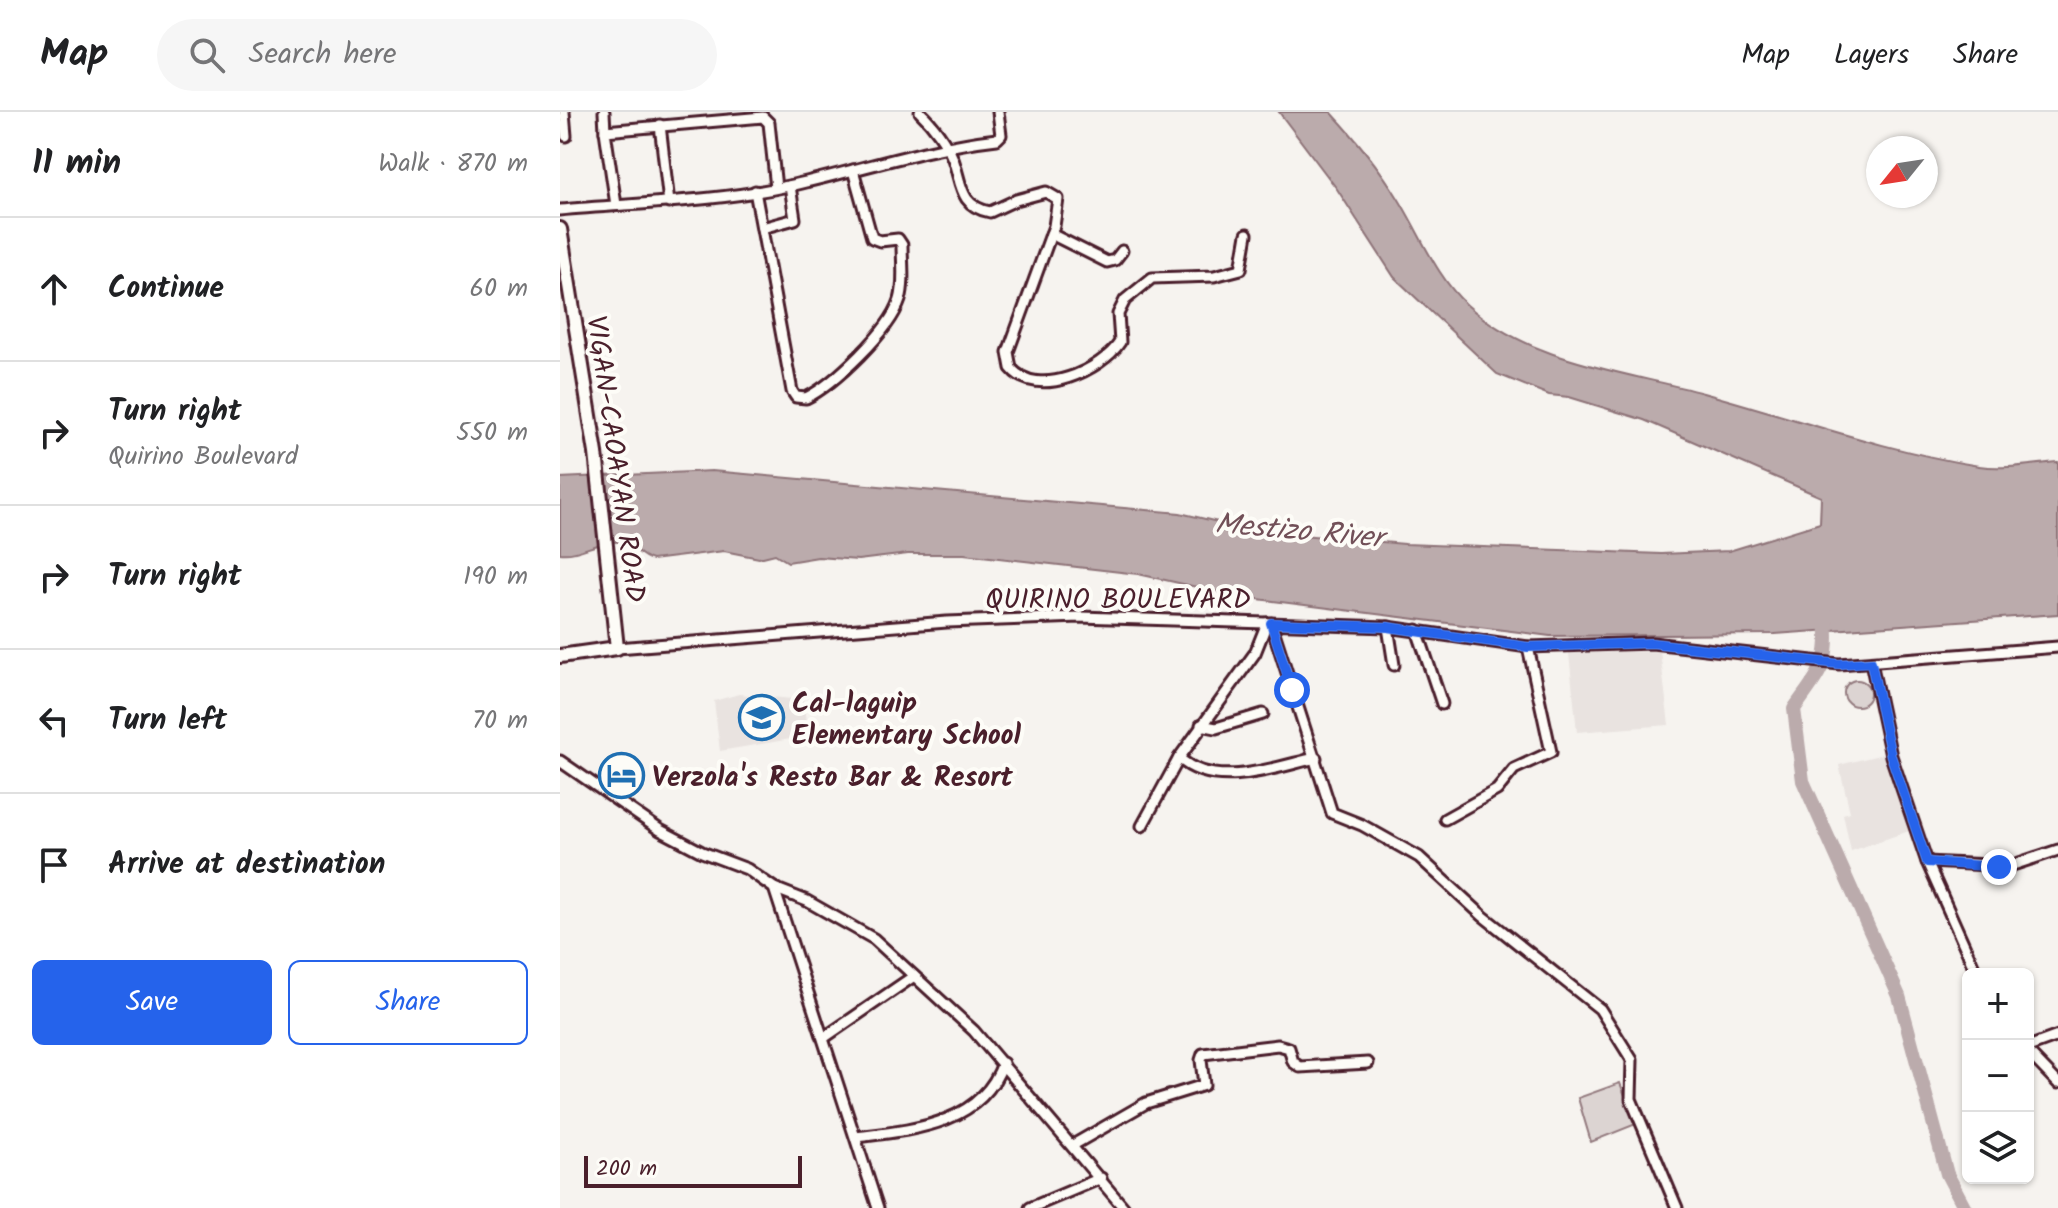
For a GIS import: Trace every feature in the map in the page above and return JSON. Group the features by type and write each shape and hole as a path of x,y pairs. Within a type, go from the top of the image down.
{"main road":[{"name":"VIGAN-CAOAYAN ROAD","path":"560,229 562,265 596,453 617,648"},
{"name":"QUIRINO BOULEVARD","path":"560,656 617,648"}],"street":[{"path":"564,112 566,136"},
{"path":"604,112 616,205"},
{"path":"920,112 952,143 962,194 979,210 990,212 1016,200 1046,192 1056,196 1059,207 1051,234 1008,352 1009,364 1015,373 1041,383 1092,370 1103,363 1120,342 1120,307 1152,278 1214,276 1241,269 1247,234"},
{"path":"560,210 669,203 790,186 952,143 998,138 998,112"},
{"path":"605,131 763,117 769,123 776,188"},
{"path":"660,125 669,203"},
{"path":"755,191 792,391 796,397 806,398 841,372 889,321 902,292 902,245 898,239 880,241 872,238 853,170"},
{"path":"762,228 795,219 790,186"},
{"path":"1051,234 1107,262 1115,260 1122,251"},
{"name":"QUIRINO BOULEVARD","path":"617,648 1026,618 1388,627 1528,647 1652,643 1839,664 2058,647"},
{"path":"1142,826 1179,758 1255,653 1269,623"},
{"path":"1269,623 1332,813 1362,825 1419,857 1483,916 1600,1009 1632,1060 1631,1099 1677,1208"},
{"path":"1388,627 1394,665"},
{"path":"1417,630 1442,704"},
{"path":"1445,819 1497,790 1514,769 1551,752 1528,647"},
{"path":"1871,662 1891,756 1927,862 1974,968"},
{"path":"1201,725 1216,728 1263,714"},
{"path":"1179,758 1200,772 1225,776 1316,758"},
{"path":"560,761 660,830 702,852 747,869 774,888 858,928 974,1031 1124,1208"},
{"path":"1927,862 1999,867 2034,860 2058,850"},
{"path":"774,888 825,1037 878,1208"},
{"path":"825,1037 914,976"},
{"path":"2034,1047 2058,1036"},
{"path":"1073,1145 1146,1103 1204,1085 1203,1054 1278,1045 1292,1051 1293,1062 1300,1067 1368,1063"},
{"path":"2034,1057 2058,1083"},
{"path":"856,1137 910,1130 948,1119 971,1108 993,1086 1003,1063"},
{"path":"1030,1208 1101,1178"}],"shaded area":[{"path":"1279,112 1331,112 1383,175 1437,268 1456,294 1493,325 1520,340 1549,353 1610,371 1703,393 1944,460 1989,467 2058,462 2058,614 1775,634 1550,636 1242,597 1138,574 964,554 908,554 858,560 818,557 788,562 775,554 759,558 724,551 652,560 624,543 616,542 560,553 560,478 712,471 1180,513 1256,531 1405,544 1661,554 1729,551 1820,523 1821,497 1644,420 1569,397 1549,395 1497,374 1394,277 1337,189"},
{"path":"1660,651 1669,725 1577,732 1569,653"},
{"path":"1857,680 1866,684 1870,693 1866,702 1857,706 1848,702 1844,693 1848,684"},
{"name":"Cal-laguip Elementary School","path":"739,694 803,700 808,736 720,751 714,701"},
{"path":"1887,753 1912,830 1851,851 1843,814 1850,812 1839,765"},
{"path":"1620,1083 1636,1124 1591,1142 1578,1098"}],"waterway":[{"path":"1825,612 1827,643 1823,664 1794,709 1803,781 1899,996 1947,1174 1965,1208"}],"place":[{"name":"Cal-laguip Elementary School","path":"761,718"},
{"name":"Verzola's Resto Bar & Resort","path":"621,776"}],"route":[{"path":"1292,690 1271,623 1388,627 1528,647 1652,643 1839,664 1871,662 1891,756 1927,862 1999,867"}],"water label":[{"name":"Mestizo River","path":"1299,530"}]}
